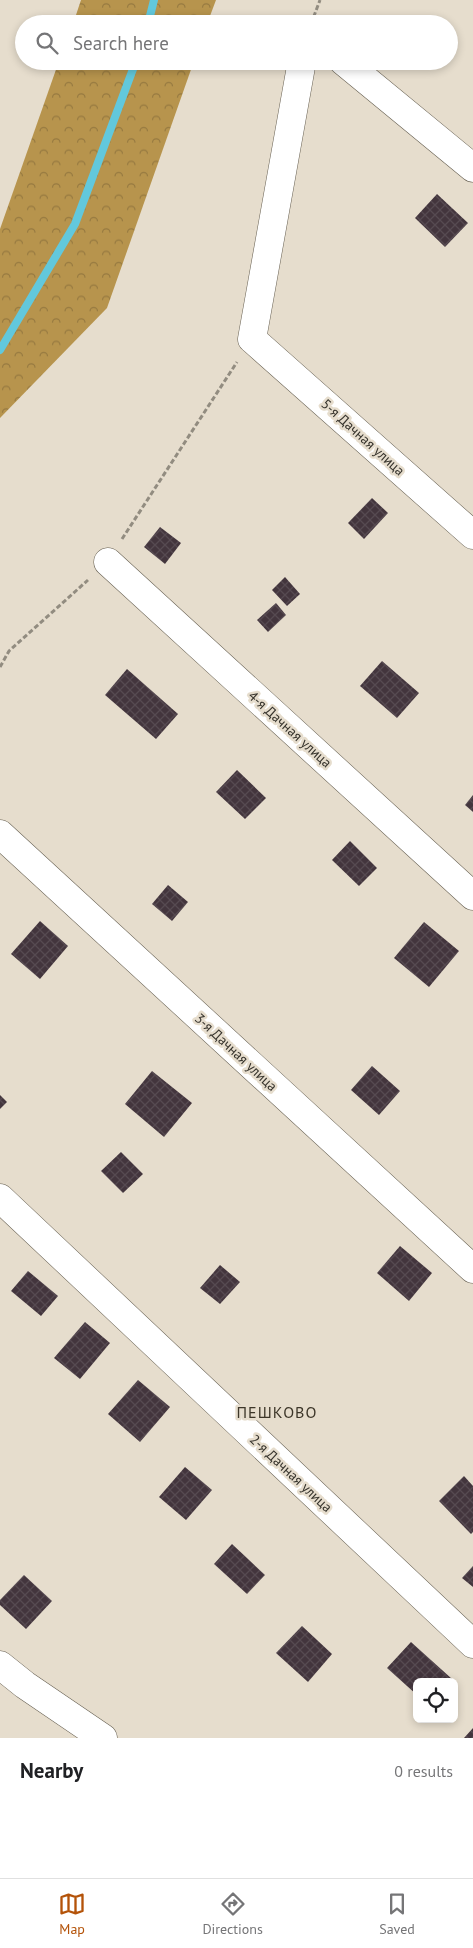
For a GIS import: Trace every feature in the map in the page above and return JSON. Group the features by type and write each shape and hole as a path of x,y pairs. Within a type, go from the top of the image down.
{"street":[{"path":"252,338 300,70"},
{"path":"354,70 463,159"},
{"name":"5-я Дачная улица","path":"252,338 473,535"},
{"name":"4-я Дачная улица","path":"108,562 473,896"},
{"name":"3-я Дачная улица","path":"0,834 473,1269"},
{"name":"2-я Дачная улица","path":"0,1198 473,1644"},
{"path":"0,1665 25,1685 103,1738"}],"path":[{"path":"314,15 320,0"},
{"path":"0,666 9,651 108,562 252,338"}],"green space":[{"path":"81,0 216,0 210,15 76,15"},
{"path":"56,70 191,70 107,308 0,418 0,229"}],"building":[{"path":"437,194 468,223 445,247 415,218"},
{"path":"372,498 388,513 364,539 348,523"},
{"path":"160,527 181,543 165,564 144,547"},
{"path":"285,577 300,594 287,606 272,590"},
{"path":"276,603 286,615 268,632 257,620"},
{"path":"382,661 419,693 397,718 360,686"},
{"path":"127,669 178,714 156,739 105,695"},
{"path":"237,770 266,798 245,819 216,792"},
{"path":"473,795 473,812 465,805"},
{"path":"350,841 377,868 359,886 332,860"},
{"path":"168,885 188,902 172,921 152,904"},
{"path":"40,921 68,946 40,979 11,954"},
{"path":"424,922 459,951 429,987 394,958"},
{"path":"372,1066 400,1091 379,1115 351,1090"},
{"path":"152,1071 192,1103 164,1137 125,1104"},
{"path":"0,1095 7,1102 0,1109"},
{"path":"121,1152 143,1174 123,1193 101,1171"},
{"path":"400,1246 432,1273 409,1301 377,1273"},
{"path":"220,1265 240,1282 220,1304 200,1288"},
{"path":"28,1271 58,1296 41,1316 11,1291"},
{"path":"85,1322 110,1343 80,1379 54,1358"},
{"path":"138,1380 170,1407 140,1442 108,1414"},
{"path":"185,1467 212,1490 186,1520 159,1497"},
{"path":"464,1476 473,1486 473,1532 471,1534 439,1501"},
{"path":"232,1544 265,1575 247,1594 214,1564"},
{"path":"473,1566 473,1587 462,1578"},
{"path":"24,1575 52,1601 26,1629 0,1605 0,1600"},
{"path":"302,1626 332,1654 308,1682 276,1653"},
{"path":"411,1642 451,1678 413,1678 413,1691 387,1668"},
{"path":"473,1728 473,1738 464,1738"}],"waterway":[{"path":"150,15 154,0"},
{"path":"0,350 75,224 133,70"}],"district":[{"name":"ПЕШКОВО","path":"277,1412"}]}
